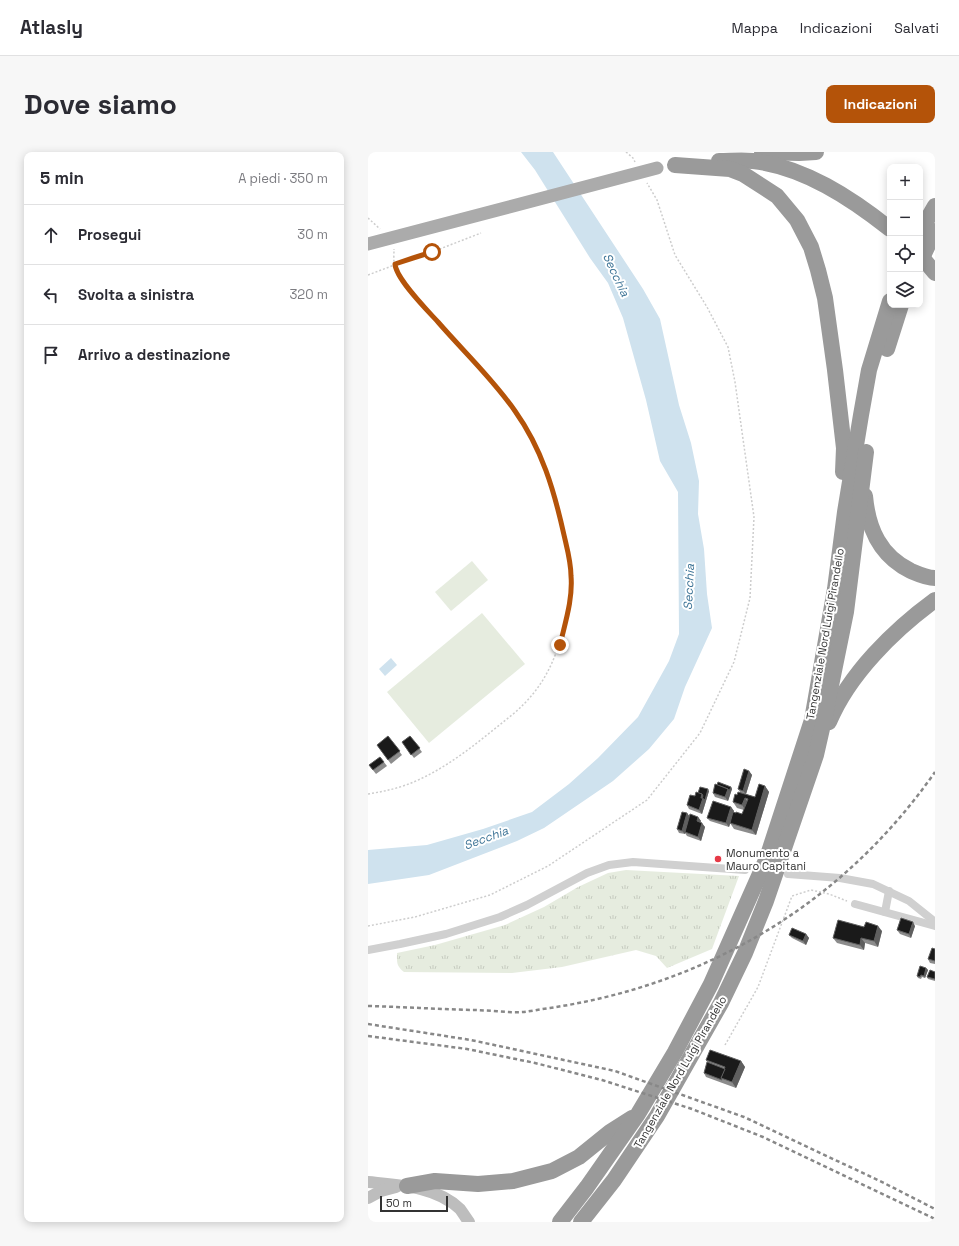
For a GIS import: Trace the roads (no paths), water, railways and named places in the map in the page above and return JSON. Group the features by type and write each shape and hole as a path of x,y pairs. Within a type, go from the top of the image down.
{"highway":[{"path":"675,165 725,154 751,152"},
{"path":"762,152 816,152"},
{"path":"675,165 725,161 753,161 784,168 830,188 887,227"},
{"path":"675,165 730,170 744,174 777,196 797,220 811,247 825,298 835,370 844,448 845,512"},
{"path":"923,227 935,206"},
{"path":"923,256 935,232"},
{"path":"923,259 935,273"},
{"name":"Tangenziale Nord Luigi Pirandello","path":"560,1222 587,1187 638,1114 675,1052 711,984 768,858 812,720 835,589 845,512 861,415 875,371 888,308"},
{"name":"Tangenziale Nord Luigi Pirandello","path":"585,1219 657,1116 698,1044 745,953 766,901 816,755 824,720 846,612 862,472 871,416 875,371 891,334 900,308"},
{"path":"862,472 865,504 871,526 873,533 884,552 901,566 916,573 935,578"},
{"path":"816,755 832,716 858,674 884,644 917,613 935,600"},
{"path":"407,1186 435,1181 478,1184 512,1181 552,1171 579,1157 610,1132 638,1114"}],"main road":[{"path":"368,244 657,168"}],"street":[{"path":"368,950 446,934 500,917 527,905 587,873 609,865 633,862 745,870"},
{"path":"788,874 840,878 874,884 909,901 935,922"},
{"path":"885,912 889,891"},
{"path":"855,904 935,926"},
{"path":"368,1182 407,1186 430,1191 446,1199 460,1210 469,1222"},
{"path":"368,1198 392,1187 407,1186"}],"water":[{"name":"Secchia","path":"521,152 553,152 643,289 660,319 679,405 691,443 699,481 698,514 704,549 707,594 712,628 685,687 674,719 649,749 613,781 544,828 517,841 429,875 368,884 368,850 427,845 483,829 532,812 569,784 598,758 638,717 669,661 679,634 678,492 660,461 646,400 623,318 608,283 590,258 535,170"},
{"path":"391,658 397,665 385,676 379,669"}],"railway":[{"path":"368,1006 524,1012 610,996 659,981 706,963 751,940 793,914 833,884 870,850 904,813 935,772"},
{"path":"368,1024 471,1040 615,1071 744,1117 884,1183 935,1209"},
{"path":"368,1036 467,1049 535,1063 602,1080 692,1109 763,1137 935,1219"}],"place":[{"name":"Monumento a Mauro Capitani","path":"718,859"}]}
